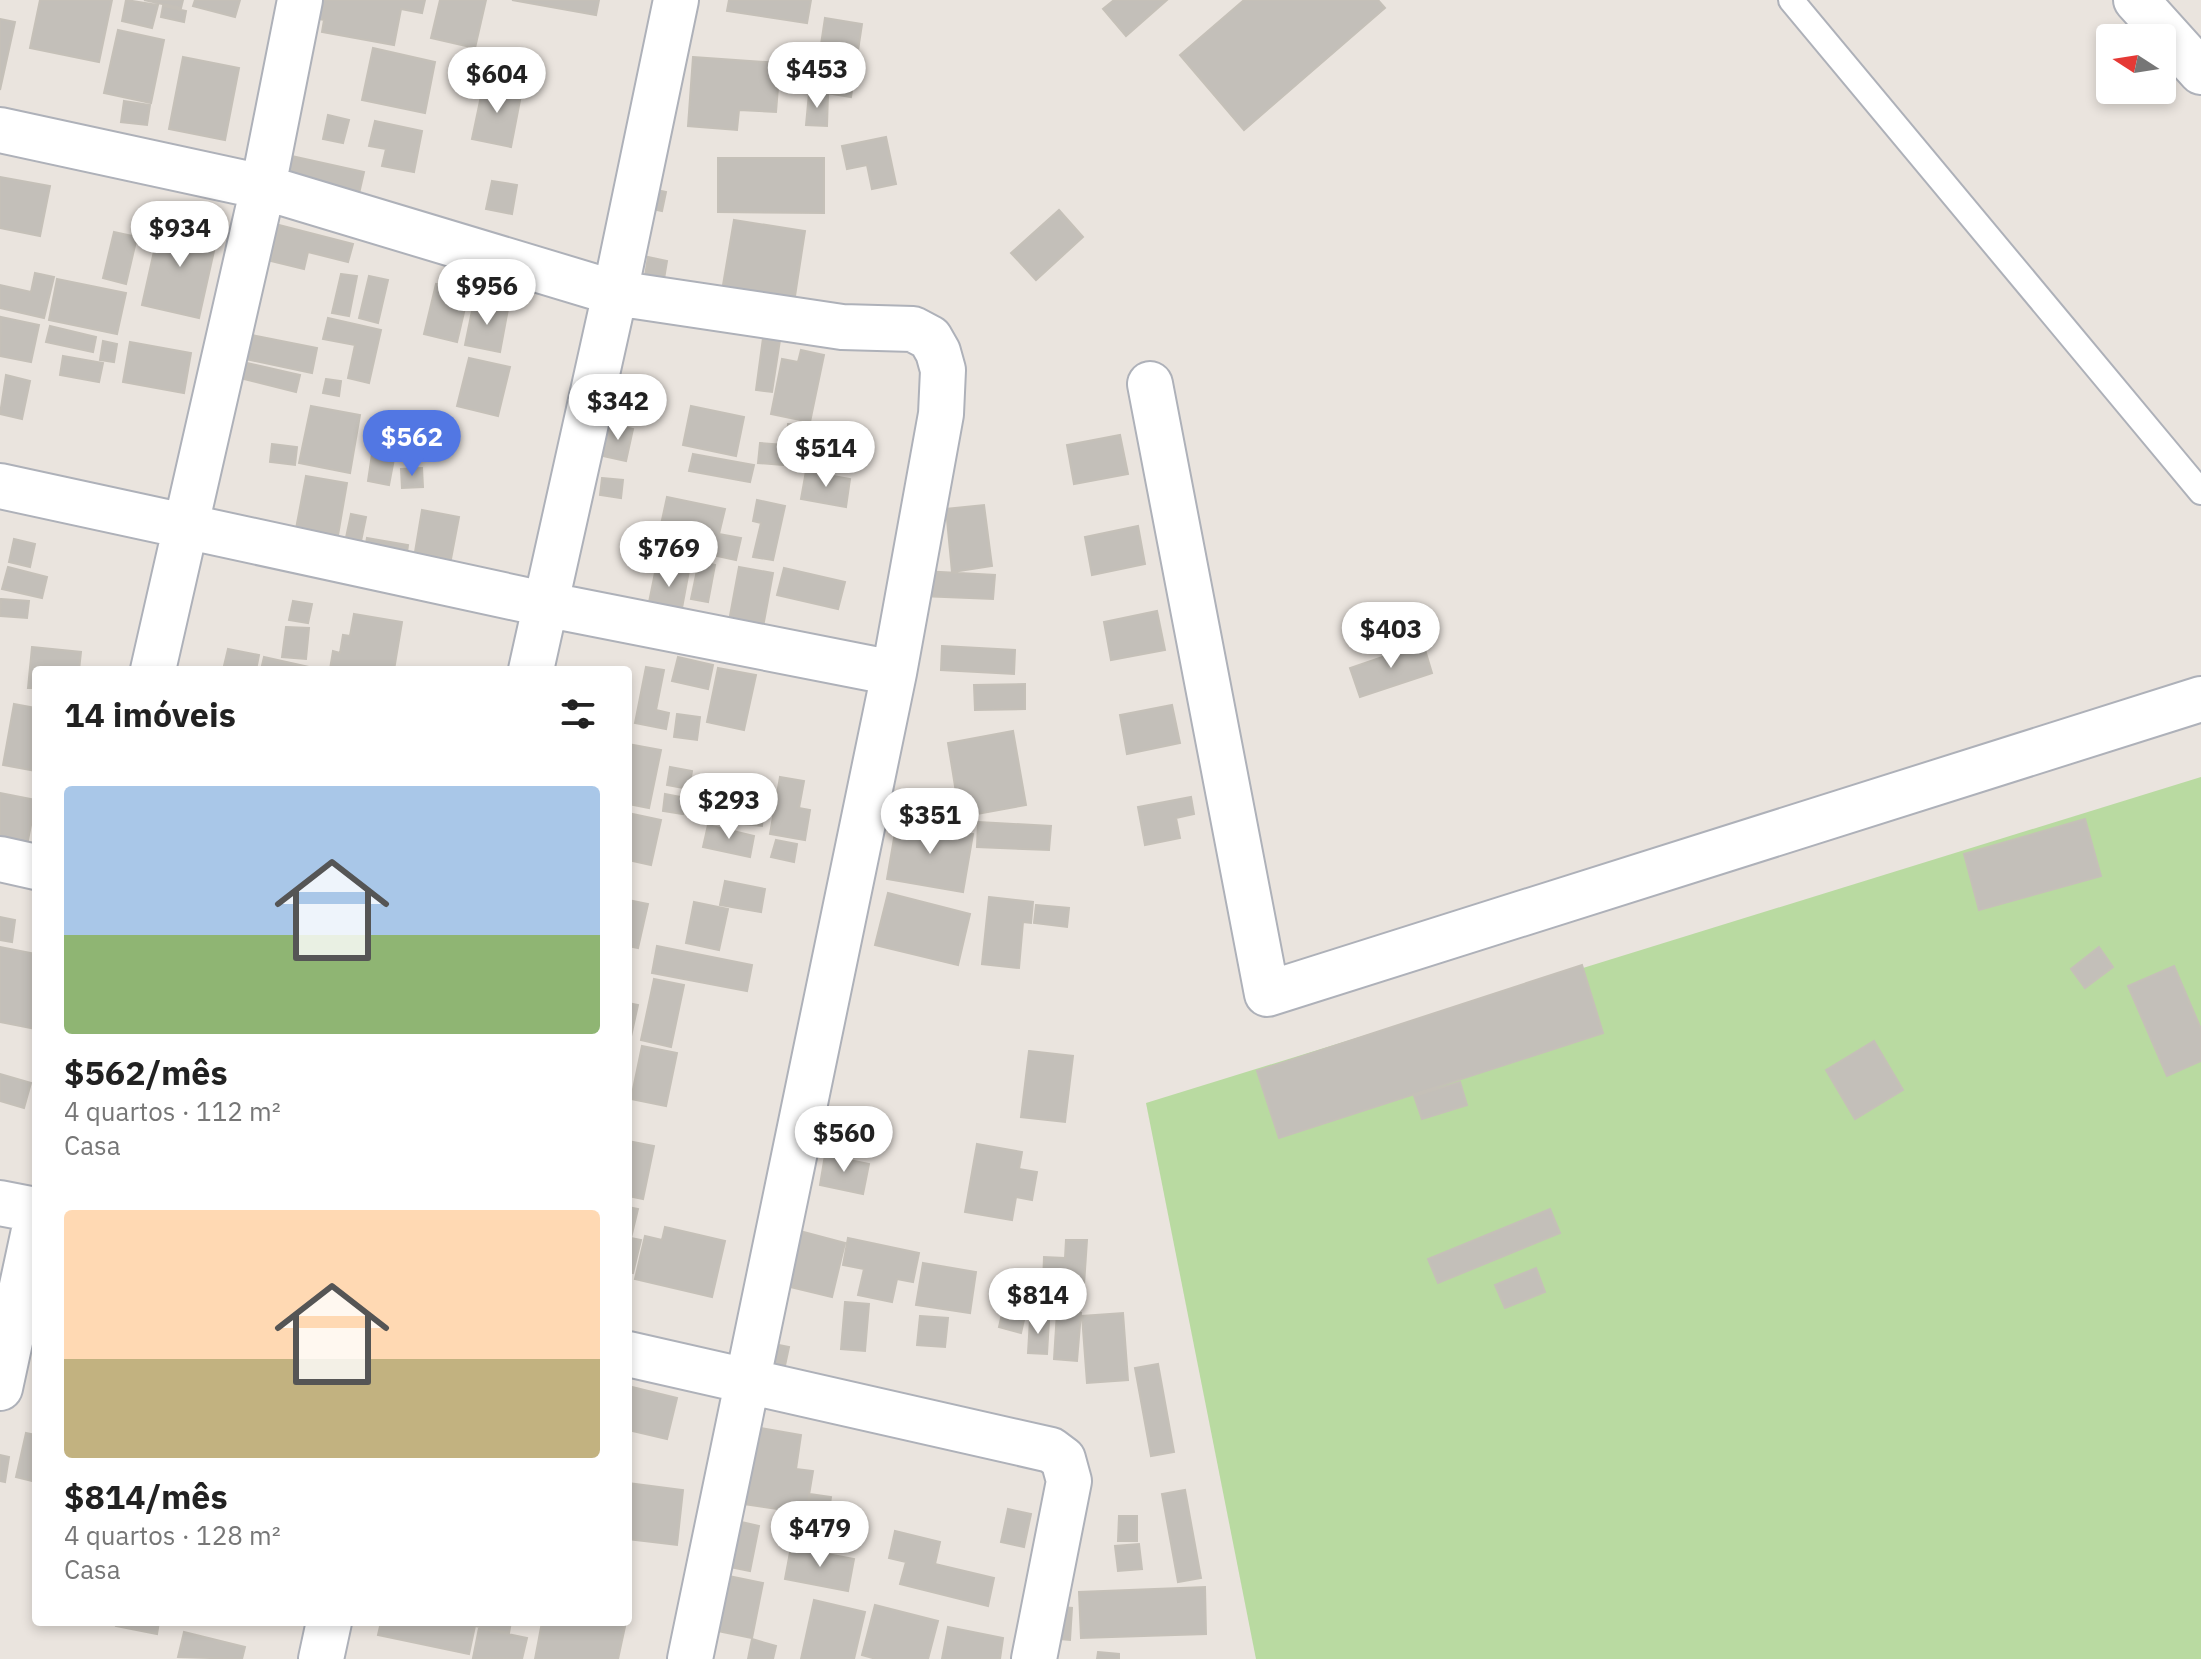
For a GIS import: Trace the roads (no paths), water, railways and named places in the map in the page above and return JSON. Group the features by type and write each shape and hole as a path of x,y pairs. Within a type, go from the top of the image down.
{"street":[{"path":"154,666 183,527 263,187 300,0"},
{"path":"532,666 676,0"},
{"path":"2136,0 2201,72"},
{"path":"0,130 263,187 615,293 842,327 913,329 930,338 943,370 941,414 894,673 690,1659"},
{"path":"1150,384 1267,994 2201,699"},
{"path":"0,486 544,604 894,673"},
{"path":"0,859 32,866"},
{"path":"0,1203 32,1209"},
{"path":"0,1388 32,1240"},
{"path":"632,1355 1051,1450 1063,1459 1069,1481 1034,1659"},
{"path":"321,1659 328,1626"}],"lane":[{"path":"1791,0 2201,492"}]}
